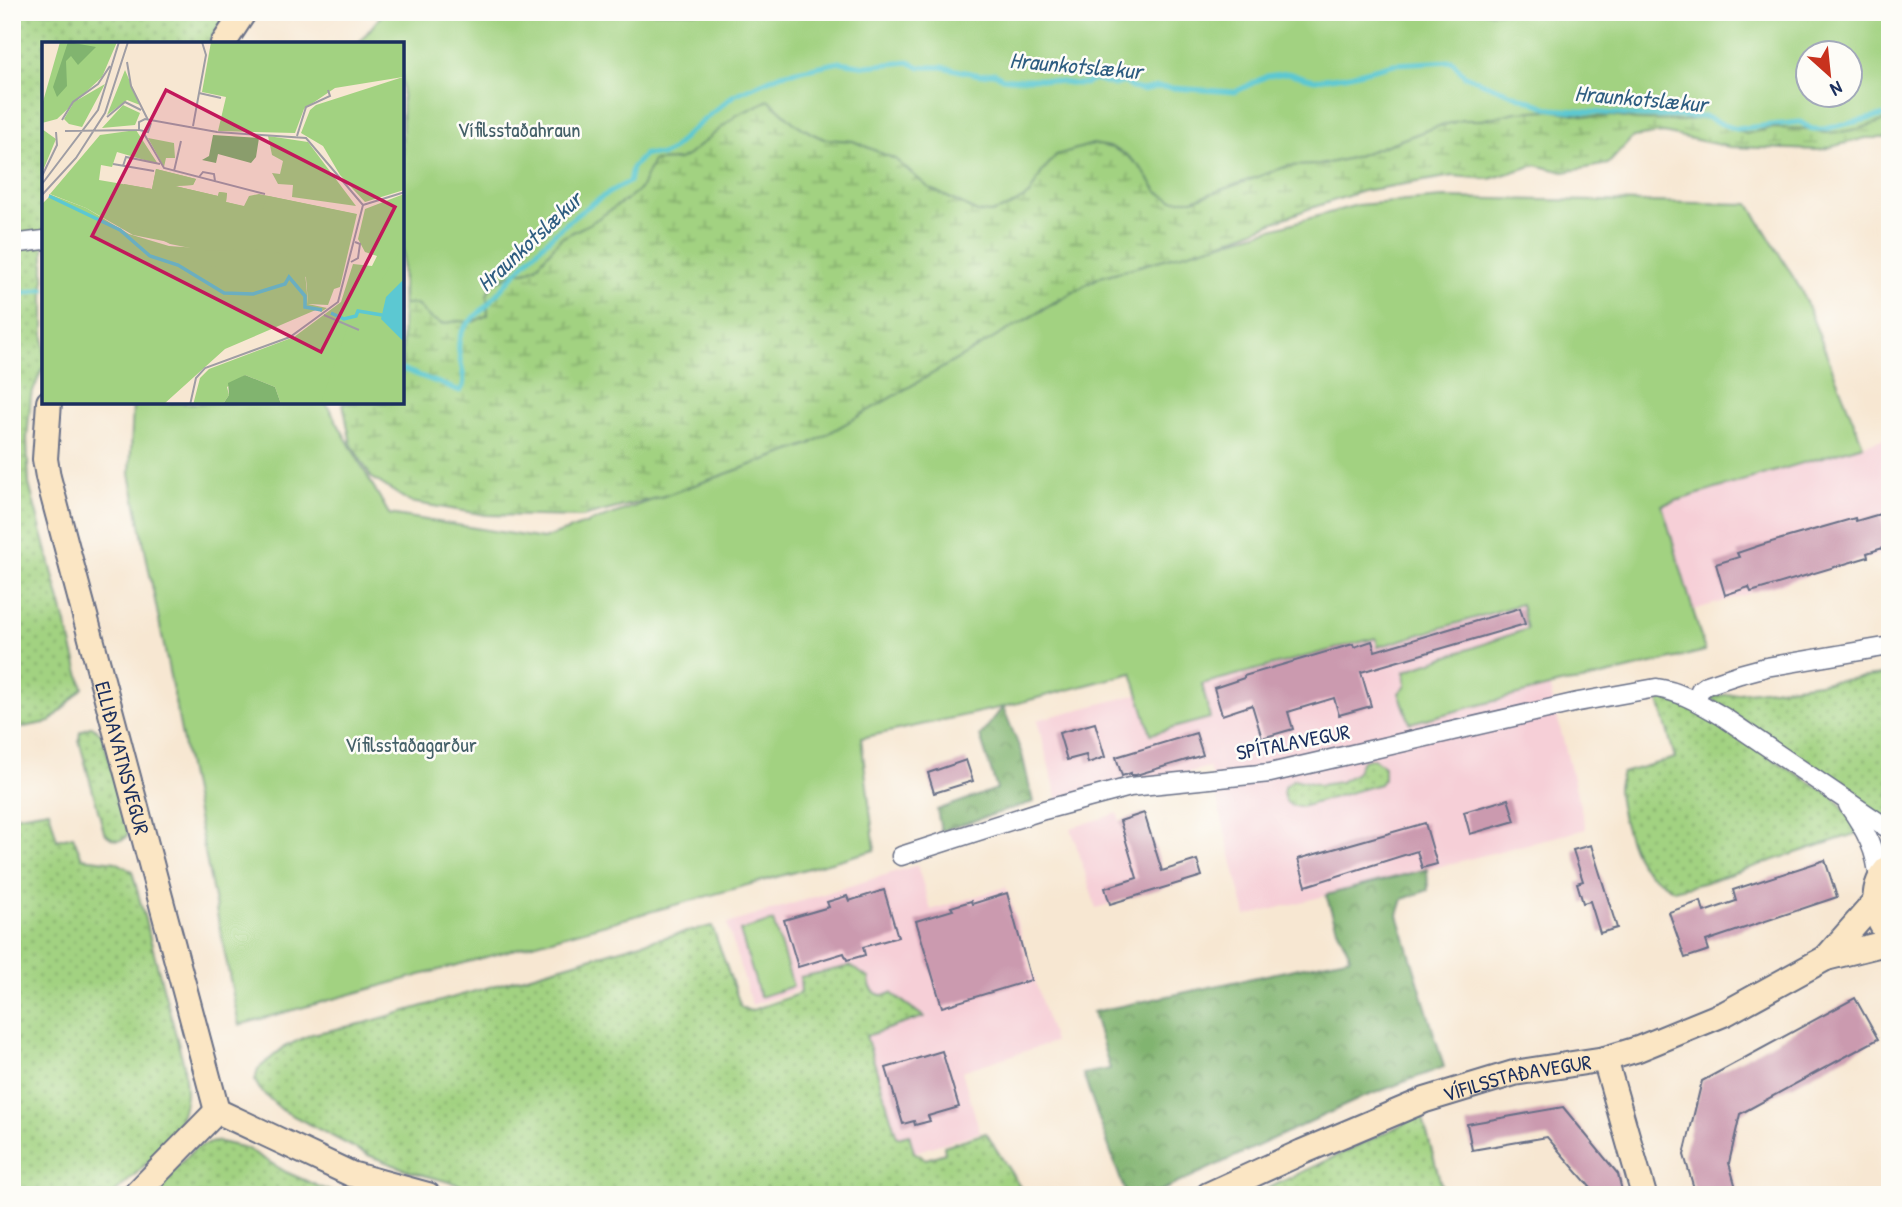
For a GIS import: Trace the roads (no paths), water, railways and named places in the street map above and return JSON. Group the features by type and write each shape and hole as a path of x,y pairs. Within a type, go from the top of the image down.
{"main road":[{"path":"224,42 244,12"},
{"name":"ELLIÐAVATNSVEGUR","path":"49,404 45,459 48,477 217,1111"},
{"path":"1881,883 1878,917 1890,936"},
{"name":"VÍFILSSTAÐAVEGUR","path":"1826,958 1881,883"},
{"name":"VÍFILSSTAÐAVEGUR","path":"1209,1195 1425,1100 1514,1073 1605,1059 1648,1045 1726,1013 1826,958 1890,942"},
{"path":"1605,1059 1644,1195"},
{"path":"135,1195 217,1111 351,1174 428,1195"}],"street":[{"path":"12,244 42,240"},
{"path":"1696,701 1700,690 1707,685 1740,674 1766,667 1890,646"},
{"name":"SPÍTALAVEGUR","path":"901,856 1044,810 1130,787 1270,773 1578,702 1656,688 1696,701 1890,830"},
{"name":"SPÍTALAVEGUR","path":"1846,802 1869,839 1881,883"}],"waterway":[{"name":"Hraunkotslækur","path":"404,370 460,391 464,380 459,347 465,327 552,235 588,206 629,182 632,168 645,154 662,155 672,150 734,95 782,74 840,62 866,66 909,62 919,67 942,67 980,75 995,73 1002,78 1011,79 1040,79 1076,84 1085,84 1095,79 1114,85 1125,82 1132,88 1142,90 1157,87 1235,92 1267,76 1287,73 1315,80 1346,76 1394,64 1452,61 1465,76 1552,109 1642,116 1705,117 1735,129 1800,122 1812,129 1824,129 1890,114"},
{"name":"Hraunkotslækur","path":"12,296 42,289"}],"park label":[{"name":"Vífilsstaðahraun","path":"519,129"},
{"name":"Vífilsstaðagarður","path":"411,744"}]}
